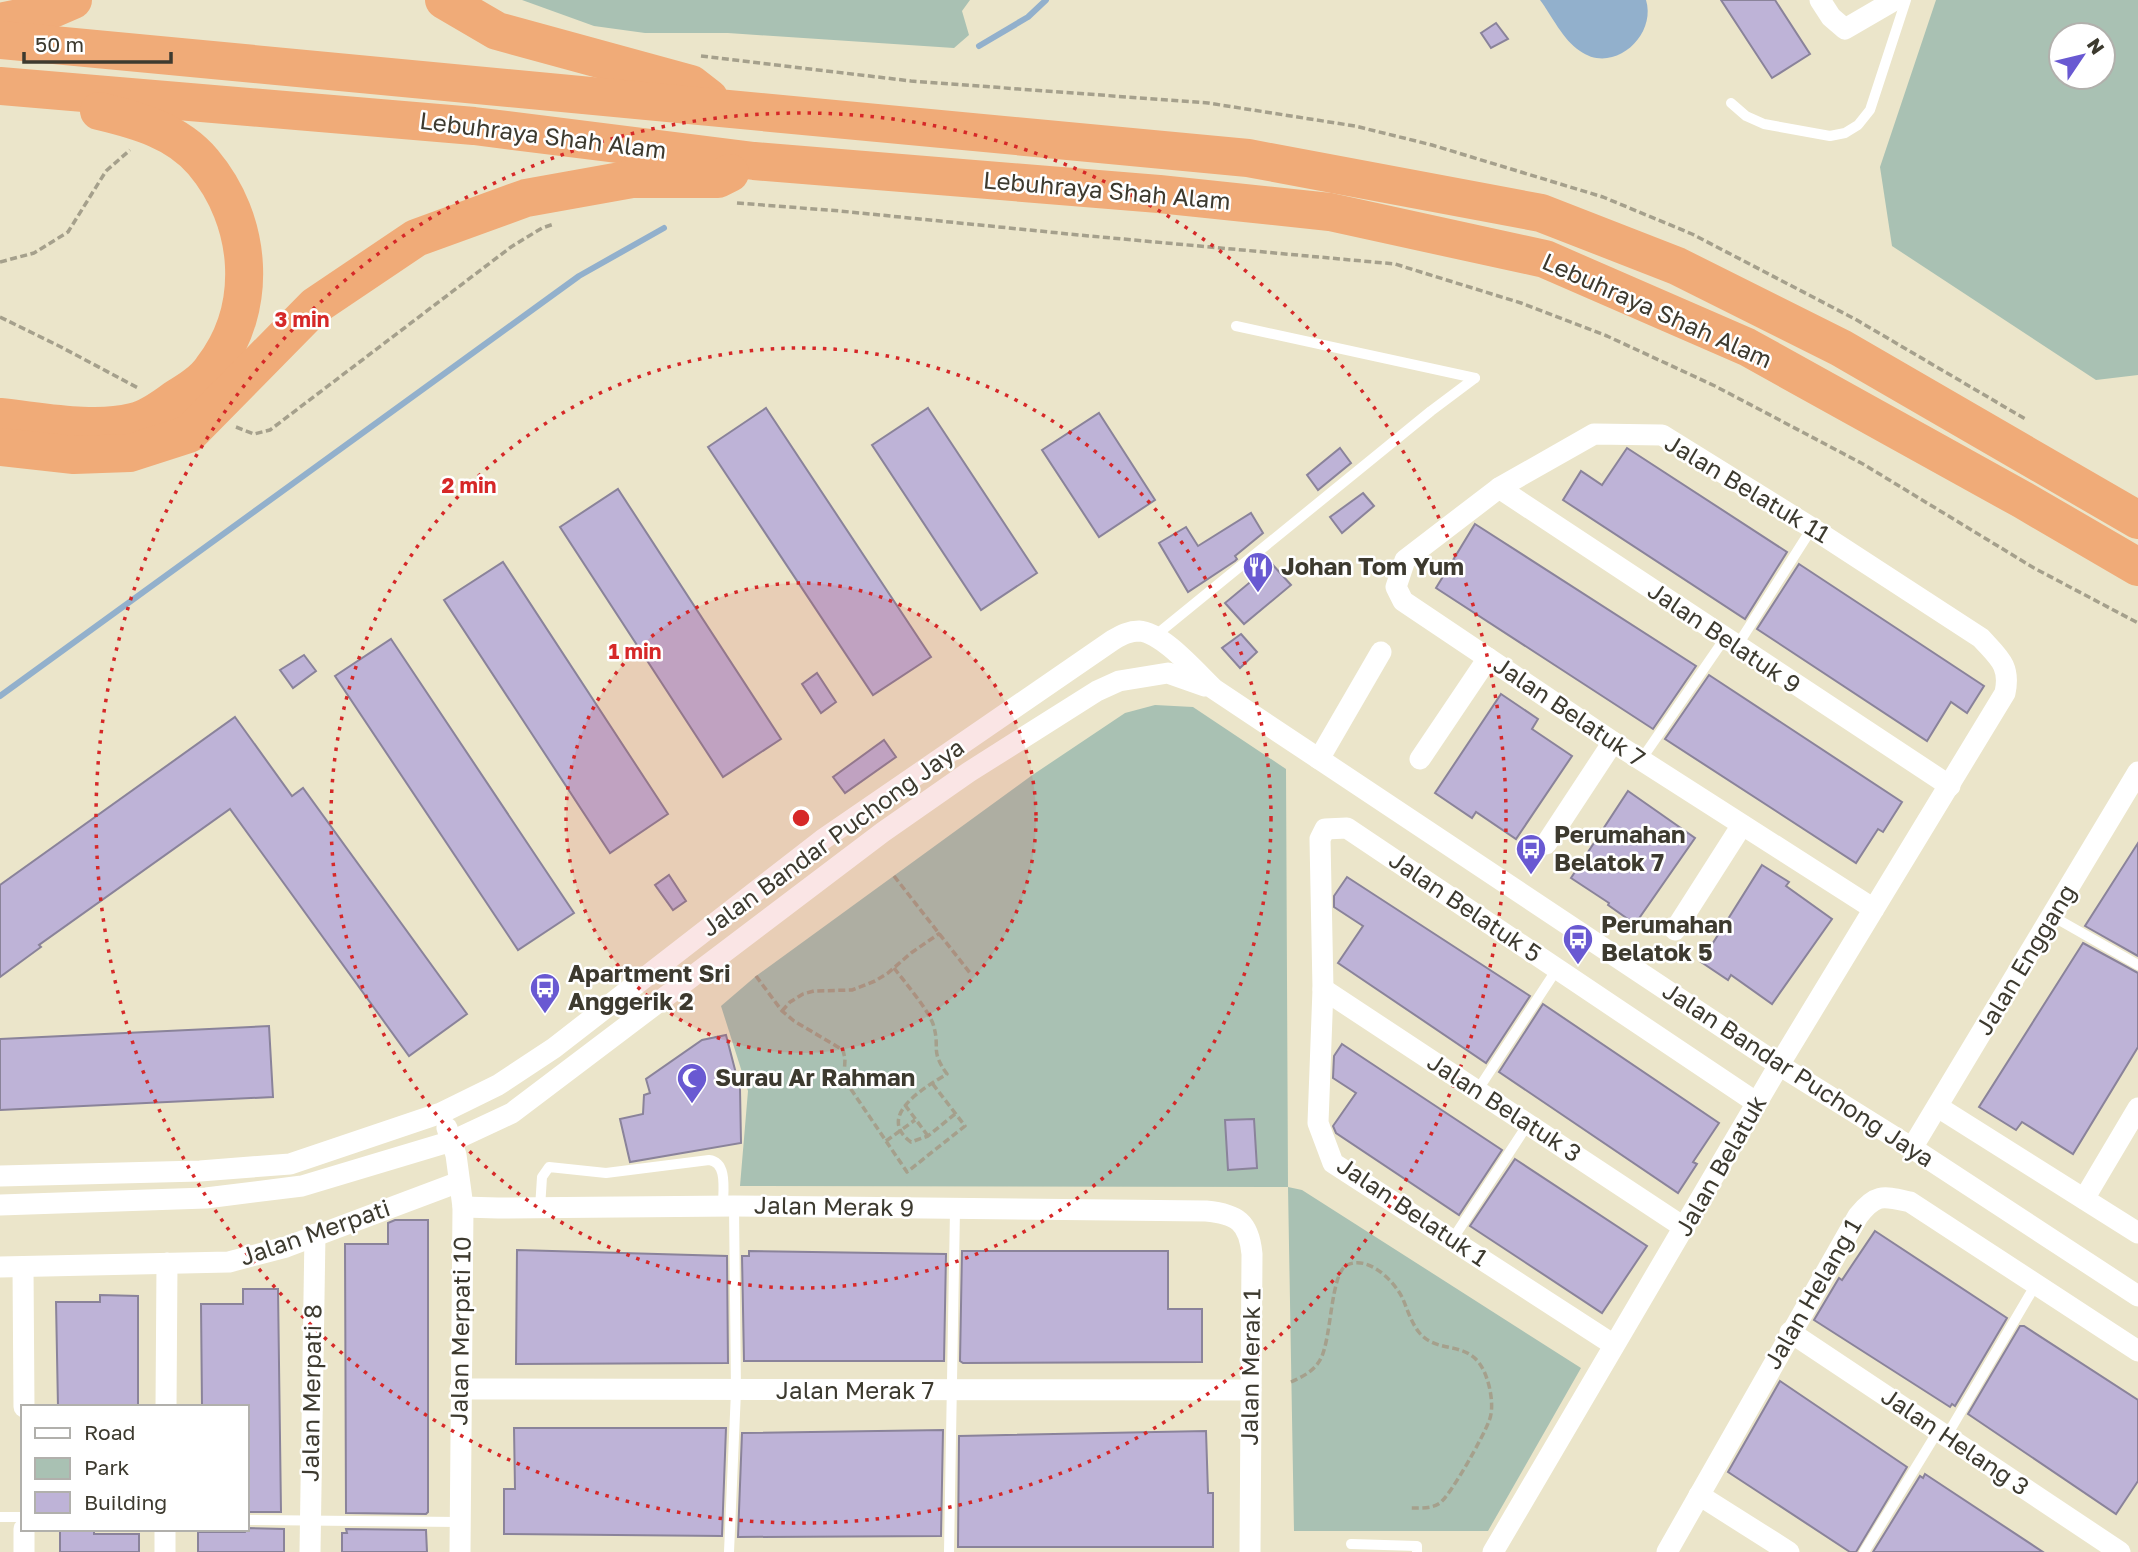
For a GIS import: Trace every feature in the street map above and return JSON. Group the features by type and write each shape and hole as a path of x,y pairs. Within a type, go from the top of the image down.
{"highway":[{"path":"0,22 43,13 73,0"},
{"path":"444,0 497,31 691,84 722,108"},
{"name":"Lebuhraya Shah Alam","path":"0,40 1248,158 1541,213 1677,266 1841,348 2138,520"},
{"name":"Lebuhraya Shah Alam","path":"0,86 474,126 754,161 1146,193 1330,212 1545,259 1747,347 2138,567"},
{"path":"0,417 98,426 134,422 160,409 194,387 212,370 227,346 239,315 245,278 242,235 226,196 202,161 173,137 136,120 96,111 50,91"},
{"path":"0,447 74,455 130,453 189,434 315,306 416,238 526,198 632,179 718,179 754,161"}],"street":[{"path":"1820,0 1831,17 1845,29 1895,0"},
{"name":"Jalan Belatuk 11","path":"1499,488 1594,434 1662,435 1981,638"},
{"name":"Jalan Belatuk 9","path":"1499,488 1950,786"},
{"name":"Jalan Belatuk 7","path":"1499,488 1405,560 1396,587 1402,601 1613,742 1874,909"},
{"name":"Jalan Bandar Puchong Jaya","path":"0,1176 200,1171 290,1164 441,1113 498,1086 554,1048 821,841 1113,640 1128,632 1142,631 1156,635 1214,689 1779,1065 1912,1148 2138,1296"},
{"name":"Jalan Belatuk","path":"1493,1552 1779,1065 2006,693 2008,679 2003,663 1981,638"},
{"path":"1319,759 1381,652"},
{"path":"1420,758 1488,658"},
{"name":"Jalan Bandar Puchong Jaya","path":"0,1205 206,1198 302,1186 452,1141 512,1113 883,832 969,772 1097,691 1119,681 1168,673 1214,689"},
{"path":"1546,844 1613,742"},
{"name":"Jalan Enggang","path":"1912,1148 2138,772"},
{"path":"1675,930 1742,825"},
{"name":"Jalan Belatuk 5","path":"1347,828 1757,1103"},
{"name":"Jalan Belatuk 1","path":"1347,828 1325,829 1320,839 1323,989 1318,1123 1333,1163 1614,1345"},
{"name":"Jalan Belatuk 3","path":"1323,989 1685,1227"},
{"path":"1938,1107 2138,1233"},
{"path":"2084,1199 2138,1108"},
{"name":"Jalan Merpati 10","path":"441,1113 452,1141 463,1207 460,1552"},
{"name":"Jalan Merpati","path":"0,1267 229,1262 286,1247 459,1182"},
{"name":"Jalan Helang 1","path":"1667,1552 1858,1216 1868,1203 1882,1196 1910,1202 2138,1351"},
{"name":"Jalan Merak 9","path":"463,1207 729,1206 1206,1211"},
{"name":"Jalan Merak 1","path":"1206,1211 1234,1216 1251,1238 1250,1552"},
{"name":"Jalan Merpati 8","path":"310,1552 315,1234"},
{"path":"166,1405 167,1263"},
{"path":"23,1267 24,1405"},
{"name":"Jalan Helang 3","path":"1790,1332 2120,1552"},
{"name":"Jalan Merak 7","path":"460,1390 1251,1390"},
{"path":"1699,1495 1789,1552"},
{"path":"24,1531 24,1552"},
{"path":"165,1531 165,1552"}],"lane":[{"path":"1731,103 1746,116 1765,124 1830,136 1845,134 1858,125 1870,110 1906,0"},
{"path":"1156,635 1475,378 1236,326"},
{"path":"1641,760 1731,642 1812,528"},
{"path":"2052,916 2138,965"},
{"path":"1478,1091 1557,969"},
{"path":"1452,1240 1528,1124"},
{"path":"540,1208 542,1177 549,1167 606,1173 709,1160 715,1161 722,1171 729,1206 736,1391 729,1552"},
{"path":"949,1552 955,1210"},
{"path":"1864,1552 2036,1284"},
{"path":"0,1517 21,1517"},
{"path":"248,1520 459,1522"},
{"path":"1351,1544 1417,1546 1417,1552"}],"path":[{"path":"0,262 34,253 68,232 106,171 132,149"},
{"path":"728,202 1395,264 1533,307 1607,336 1715,386 1863,464 2034,568 2138,623"},
{"path":"235,427 254,435 270,430 511,247 562,221"},
{"path":"0,317 145,392"},
{"path":"894,876 970,973"},
{"path":"782,1010 803,994 852,990 875,981 940,933"},
{"path":"894,968 934,1027 937,1060 947,1073 900,1110 899,1123 904,1138 911,1142 928,1136 956,1114"},
{"path":"756,976 794,1021 843,1050 844,1079 907,1172 965,1126 932,1083"},
{"path":"905,1105 928,1136"},
{"path":"886,1141 915,1120"},
{"path":"1291,1382 1308,1374 1320,1360 1333,1307 1337,1276 1345,1266 1358,1263 1373,1266 1401,1294 1419,1332 1430,1342 1464,1349 1476,1359 1488,1379 1490,1419 1451,1489 1439,1504 1409,1508"}],"green space":[{"path":"522,0 970,0 962,11 969,35 954,48 728,33 645,33 594,26"},
{"path":"1936,0 2138,0 2138,375 2096,380 1892,246 1880,167"},
{"path":"1155,705 1193,707 1286,769 1288,1187 740,1186 748,1091 721,1006 756,976 1031,776 1125,713"},
{"path":"1288,1187 1302,1190 1581,1368 1488,1531 1294,1531"}],"water":[{"path":"1540,0 1646,0 1648,14 1645,27 1630,48 1606,58 1593,57 1568,41"}],"building":[{"path":"1721,0 1775,0 1810,54 1772,78"},
{"path":"1496,23 1508,39 1491,48 1481,33"},
{"path":"766,408 931,657 873,695 708,447"},
{"path":"928,408 1037,573 981,610 872,445"},
{"path":"1099,413 1155,500 1099,537 1042,450"},
{"path":"1340,448 1351,463 1318,490 1307,475"},
{"path":"1627,448 1787,552 1745,619 1563,500 1581,471 1602,485"},
{"path":"618,489 781,739 723,777 560,527"},
{"path":"1363,493 1374,506 1342,533 1330,517"},
{"path":"1251,513 1263,533 1235,556 1235,561 1188,592 1159,543 1186,527 1198,546"},
{"path":"1475,524 1696,666 1653,729 1436,588"},
{"path":"503,562 668,814 610,853 444,600"},
{"name":"Johan Tom Yum","path":"1272,564 1291,585 1244,624 1225,603"},
{"path":"1799,564 1984,686 1967,713 1951,702 1927,741 1757,629"},
{"path":"1241,634 1257,652 1240,668 1222,648"},
{"path":"391,639 574,913 518,950 335,676"},
{"path":"304,655 316,671 293,688 280,670"},
{"path":"817,673 836,702 821,713 802,684"},
{"path":"1709,675 1902,802 1883,832 1878,829 1856,863 1665,739"},
{"path":"1501,694 1538,719 1532,729 1572,756 1516,839 1476,812 1472,818 1435,793"},
{"path":"235,717 292,796 303,788 467,1014 409,1056 230,809 39,945 41,947 0,977 0,885"},
{"path":"884,740 896,757 845,793 833,777"},
{"path":"1628,791 1695,838 1635,924 1571,878"},
{"path":"2138,843 2138,956 2085,926"},
{"path":"1762,865 1789,882 1786,886 1832,919 1772,1004 1731,975 1728,980 1701,962"},
{"path":"669,875 686,901 673,910 655,885"},
{"path":"1347,877 1530,996 1486,1063 1338,963 1363,926 1334,907 1334,896"},
{"path":"2083,943 2138,973 2138,1047 2073,1154 2022,1122 2016,1130 1979,1107"},
{"path":"1543,1004 1719,1123 1693,1162 1697,1164 1678,1193 1499,1072"},
{"path":"269,1026 273,1097 0,1110 0,1039"},
{"name":"Surau Ar Rahman","path":"726,1035 740,1089 741,1143 630,1162 620,1119 643,1114 644,1095 650,1093 646,1079 702,1040"},
{"path":"1342,1044 1502,1150 1459,1215 1336,1133 1333,1126 1356,1093 1333,1078 1334,1056"},
{"path":"1254,1119 1257,1168 1228,1170 1225,1120"},
{"path":"1515,1159 1647,1246 1602,1313 1470,1226"},
{"path":"395,1220 428,1220 428,1512 346,1513 345,1244 388,1244 388,1223"},
{"path":"1875,1231 2007,1318 1955,1406 1952,1404 1950,1407 1814,1320 1839,1278 1842,1280"},
{"path":"517,1250 727,1256 728,1363 516,1364"},
{"path":"749,1251 946,1254 944,1361 744,1361 742,1256 749,1256"},
{"path":"962,1251 1168,1251 1168,1309 1202,1309 1202,1362 963,1363 960,1361"},
{"path":"243,1289 278,1289 281,1512 248,1512 248,1405 202,1405 201,1304 243,1304"},
{"path":"100,1295 138,1296 138,1405 58,1405 56,1302 100,1302"},
{"path":"2020,1326 2024,1326 2138,1400 2138,1481 2116,1514 1968,1414"},
{"path":"1780,1381 1907,1467 1856,1552 1850,1552 1728,1472"},
{"path":"514,1428 726,1428 722,1536 504,1534 504,1489 515,1489"},
{"path":"943,1430 941,1536 738,1537 742,1433"},
{"path":"1206,1431 1208,1493 1213,1493 1213,1547 958,1547 959,1436"},
{"path":"1925,1474 2043,1552 1873,1552 1920,1476 1923,1478"},
{"path":"248,1528 284,1529 284,1552 198,1552 198,1532 245,1532"},
{"path":"346,1529 426,1530 427,1552 342,1552 342,1533 347,1533"},
{"path":"60,1531 139,1534 139,1552 60,1552"}],"waterway":[{"path":"979,46 1028,17 1046,0"},
{"path":"0,696 579,276 664,228"}],"place":[{"name":"Johan Tom Yum","path":"1258,594"},
{"name":"Perumahan Belatok 7","path":"1531,876"},
{"name":"Perumahan Belatok 5","path":"1578,966"},
{"name":"Apartment Sri Anggerik 2","path":"545,1015"},
{"name":"Surau Ar Rahman","path":"692,1105"}]}
